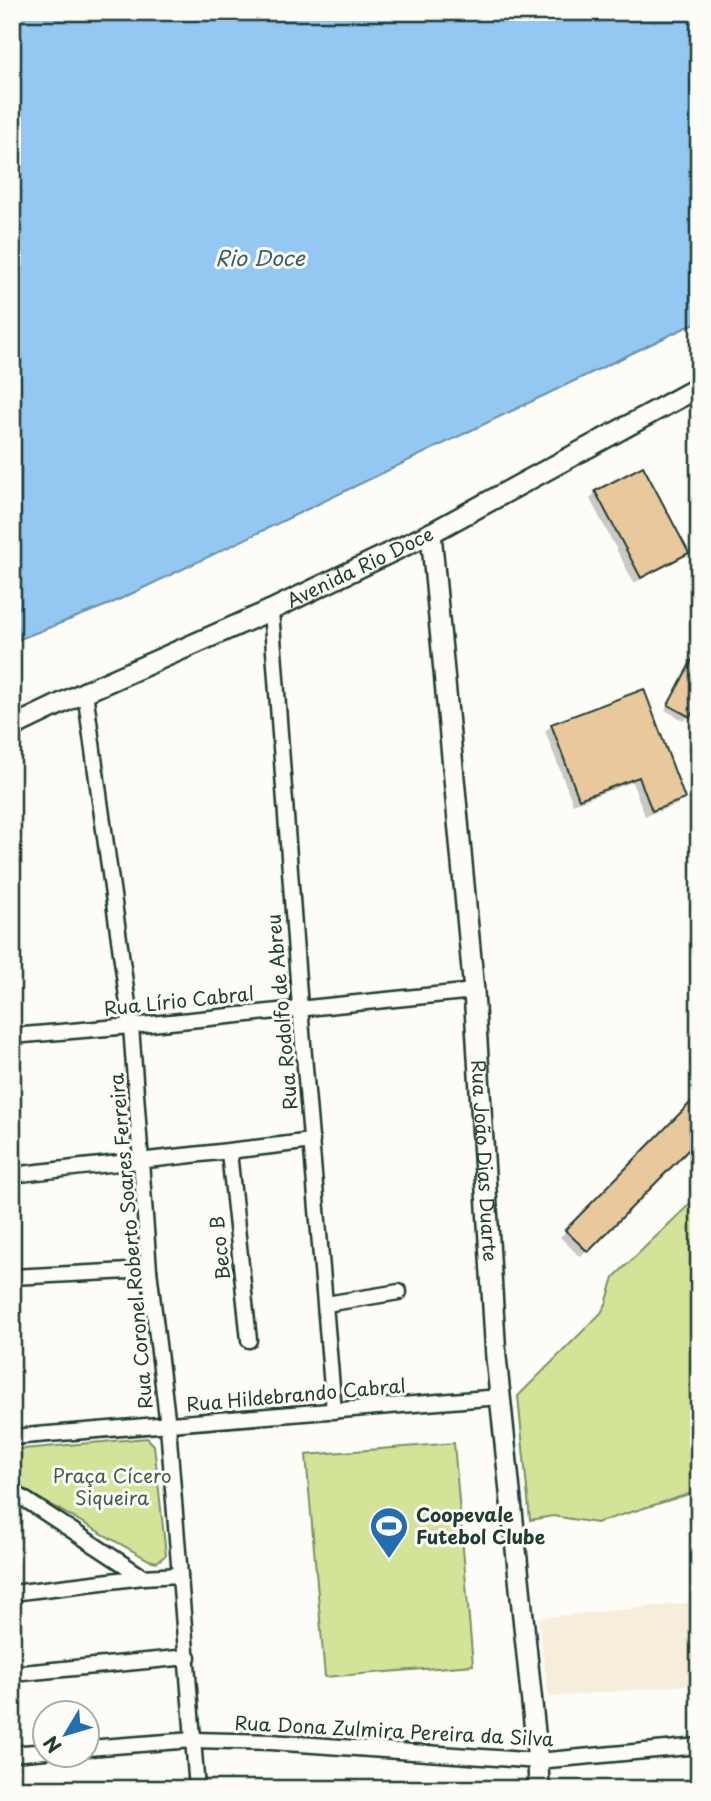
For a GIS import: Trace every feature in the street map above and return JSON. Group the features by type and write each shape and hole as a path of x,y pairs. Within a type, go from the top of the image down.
{"street":[{"name":"Avenida Rio Doce","path":"12,727 271,610 431,533 699,387"},
{"name":"Rua João Dias Duarte","path":"431,533 474,991 500,1398 539,1789"},
{"name":"Rua Rodolfo de Abreu","path":"271,610 300,1008 334,1411"},
{"name":"Rua Coronel Roberto Soares Ferreira","path":"85,692 131,1026 149,1269 168,1426 197,1789"},
{"name":"Rua Lírio Cabral","path":"12,1036 474,991"},
{"path":"12,1175 312,1141"},
{"name":"Beco B","path":"229,1152 249,1340"},
{"path":"12,1277 149,1269"},
{"path":"326,1304 399,1292"},
{"name":"Rua Hildebrando Cabral","path":"12,1437 500,1398"},
{"path":"12,1491 143,1577"},
{"path":"12,1593 180,1575"},
{"path":"12,1674 188,1657"},
{"name":"Rua Dona Zulmira Pereira da Silva","path":"102,1747 193,1740 271,1742 538,1761 699,1746"},
{"path":"12,1754 32,1752"}],"shaded area":[{"path":"699,1602 699,1684 549,1697 538,1618"}],"green space":[{"path":"699,1195 699,1491 596,1523 553,1516 530,1520 518,1396 601,1313 614,1277"},
{"name":"Praça Cícero Siqueira","path":"147,1438 154,1445 166,1555 157,1562 12,1483 12,1450"},
{"name":"Coopevale Futebol Clube","path":"454,1443 473,1665 325,1677 306,1455"}],"water":[{"name":"Rio Doce","path":"12,12 699,12 699,321 110,604 12,642"}],"building":[{"path":"643,466 689,553 641,578 595,491"},
{"path":"699,647 699,701 690,717 668,705"},
{"path":"644,689 685,799 652,811 639,777 579,799 551,724"},
{"path":"699,1094 699,1139 588,1252 565,1230"}],"place":[{"name":"Coopevale Futebol Clube","path":"389,1560"}]}
